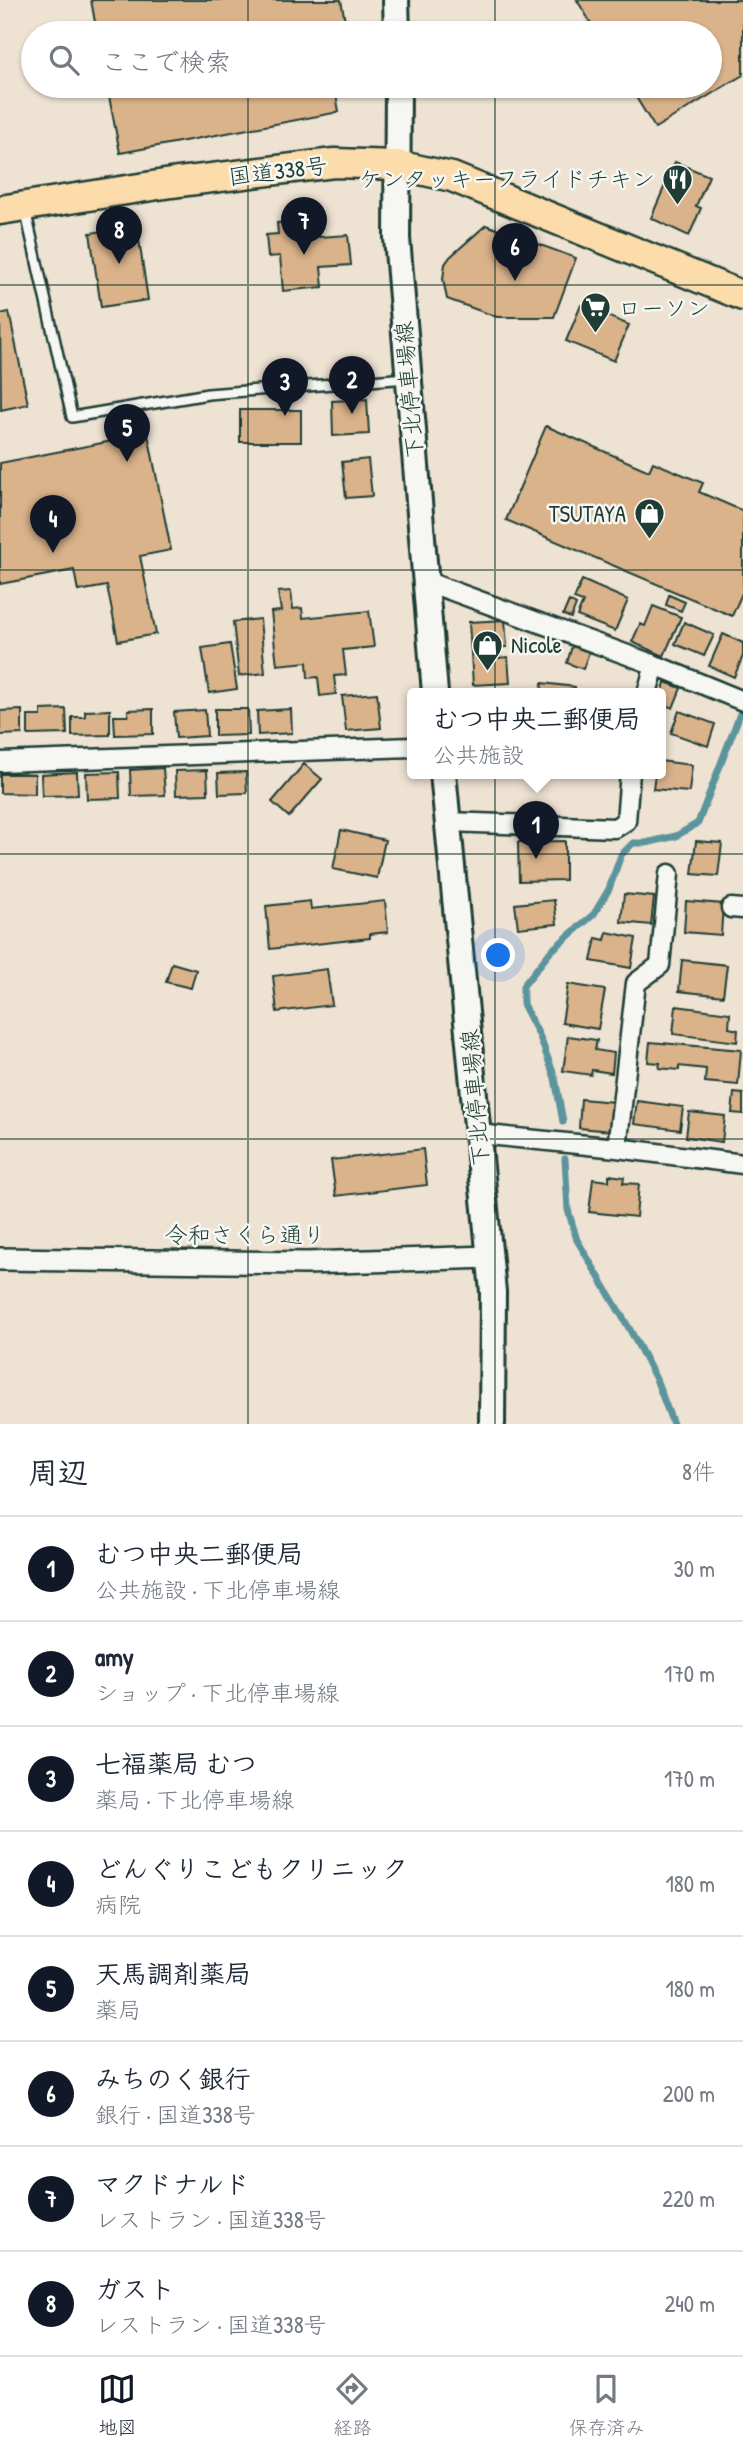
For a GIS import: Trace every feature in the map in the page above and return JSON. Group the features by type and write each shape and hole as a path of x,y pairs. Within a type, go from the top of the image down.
{"highway":[{"name":"国道338号","path":"12,208 171,183 334,163 397,165 452,177 743,296"}],"main road":[{"path":"396,0 397,21"},
{"name":"下北停車場線","path":"398,98 397,238 435,688"},
{"name":"下北停車場線","path":"444,779 493,1292 492,1424"}],"street":[{"path":"425,581 655,665 743,701"},
{"path":"648,688 655,665"},
{"path":"0,762 407,747"},
{"path":"448,822 615,828 626,821 630,779"},
{"path":"617,1148 636,983 660,965 669,874"},
{"path":"478,1134 743,1164"},
{"name":"令和さくら通り","path":"0,1259 307,1263 490,1257"}],"lane":[{"path":"12,208 72,417 208,394 408,378"}],"building":[{"path":"91,0 341,0 345,21 95,21"},
{"path":"577,0 743,0 743,75 722,88 722,21 590,21"},
{"path":"109,98 337,98 339,112 120,153"},
{"path":"636,98 705,98 655,128"},
{"path":"675,162 709,176 696,206 701,208 689,236 651,218"},
{"path":"317,220 319,237 348,235 351,265 321,267 323,287 283,291 280,256 268,257 266,235 278,234 277,223"},
{"path":"486,225 576,258 554,317 497,317 447,299 443,279 445,264"},
{"path":"137,226 148,300 101,307 90,233"},
{"path":"581,305 629,325 614,361 566,341"},
{"path":"9,312 28,404 1,410 0,314"},
{"path":"367,399 369,434 333,436 332,401"},
{"path":"240,410 301,410 301,442 240,442"},
{"path":"546,426 649,471 653,462 703,483 699,492 743,511 743,591 732,616 506,520"},
{"path":"148,434 171,550 140,556 156,634 118,641 107,586 78,591 74,570 0,584 0,463"},
{"path":"368,459 372,496 346,498 342,462"},
{"path":"582,580 628,600 615,631 577,616 583,602 574,599"},
{"path":"291,591 293,609 302,608 303,618 369,611 374,647 343,650 346,675 334,676 336,694 320,696 318,677 308,678 307,662 277,665 271,612 281,611 278,592"},
{"path":"669,595 685,602 681,611 666,605"},
{"path":"569,601 576,605 571,618 563,615"},
{"path":"653,606 681,617 664,656 632,642 640,624 645,626"},
{"path":"260,619 265,673 239,676 233,622"},
{"path":"505,620 507,647 498,647 498,658 508,657 510,683 473,685 469,622"},
{"path":"684,622 714,635 704,656 675,644"},
{"path":"723,634 743,643 743,656 734,677 709,666"},
{"path":"230,644 237,689 209,693 202,648"},
{"path":"572,646 589,652 583,669 567,663"},
{"path":"665,682 681,688 673,708 666,705 666,688 664,688"},
{"path":"542,683 575,687 575,688 542,688"},
{"path":"377,693 381,728 346,731 342,696"},
{"path":"66,709 67,734 28,735 28,716 41,716 41,710"},
{"path":"153,709 153,734 115,735 114,716 128,716 128,710"},
{"path":"215,709 248,709 249,735 215,736"},
{"path":"291,709 292,733 258,735 257,711"},
{"path":"22,710 22,734 0,735 0,711"},
{"path":"110,710 110,735 72,736 72,717 85,717 85,711"},
{"path":"205,710 207,736 176,738 174,712"},
{"path":"679,711 715,724 708,746 671,733"},
{"path":"666,762 692,765 689,792 653,789 654,779 666,779"},
{"path":"304,764 322,779 289,817 272,802"},
{"path":"163,768 165,795 131,796 130,770"},
{"path":"207,770 208,794 176,795 175,771"},
{"path":"77,772 78,795 42,796 41,774"},
{"path":"119,772 120,798 87,799 86,773"},
{"path":"246,772 247,793 219,794 218,773"},
{"path":"0,774 35,774 35,794 0,793"},
{"path":"341,830 385,840 377,878 333,869"},
{"path":"565,841 565,880 519,881 518,842"},
{"path":"696,841 722,843 718,876 692,874"},
{"path":"624,894 654,897 651,925 621,922"},
{"path":"554,900 557,924 518,928 515,904"},
{"path":"310,901 311,909 385,901 388,932 370,934 370,938 270,949 266,906"},
{"path":"686,901 723,904 721,935 684,932"},
{"path":"607,932 636,938 631,968 591,961 596,938 605,940"},
{"path":"682,960 727,965 723,996 679,991"},
{"path":"172,963 196,970 191,988 166,982"},
{"path":"327,969 332,1005 277,1012 273,976"},
{"path":"568,984 605,990 598,1029 562,1023"},
{"path":"676,1006 730,1013 729,1028 738,1030 737,1042 673,1034"},
{"path":"568,1036 597,1040 595,1050 614,1053 612,1073 592,1070 591,1075 563,1071"},
{"path":"650,1042 741,1050 738,1085 705,1082 706,1069 679,1066 679,1070 659,1068 660,1063 648,1062"},
{"path":"734,1093 743,1094 743,1114 732,1113"},
{"path":"581,1099 614,1102 612,1131 579,1128"},
{"path":"637,1101 683,1107 680,1130 634,1124"},
{"path":"689,1112 725,1116 722,1142 686,1137"},
{"path":"423,1149 427,1185 336,1196 331,1160"},
{"path":"609,1175 624,1177 623,1183 639,1184 636,1217 589,1212 593,1179 609,1181"}],"waterway":[{"path":"563,1122 555,1078 540,1037 523,1004 523,986 551,951 594,914 609,889 621,855 633,843 676,836 698,823 743,706"},
{"path":"565,1159 568,1210 577,1240 656,1379 673,1424"}],"place":[{"name":"ケンタッキーフライドチキン","path":"678,206"},
{"name":"マクドナルド","path":"304,255"},
{"name":"ガスト","path":"119,264"},
{"name":"みちのく銀行","path":"515,281"},
{"name":"ローソン","path":"595,335"},
{"name":"amy","path":"352,414"},
{"name":"七福薬局 むつ","path":"285,416"},
{"name":"天馬調剤薬局","path":"127,462"},
{"name":"TSUTAYA","path":"649,541"},
{"name":"どんぐりこどもクリニック","path":"53,553"},
{"name":"Nicole","path":"488,672"},
{"name":"むつ中央二郵便局","path":"536,859"}]}
